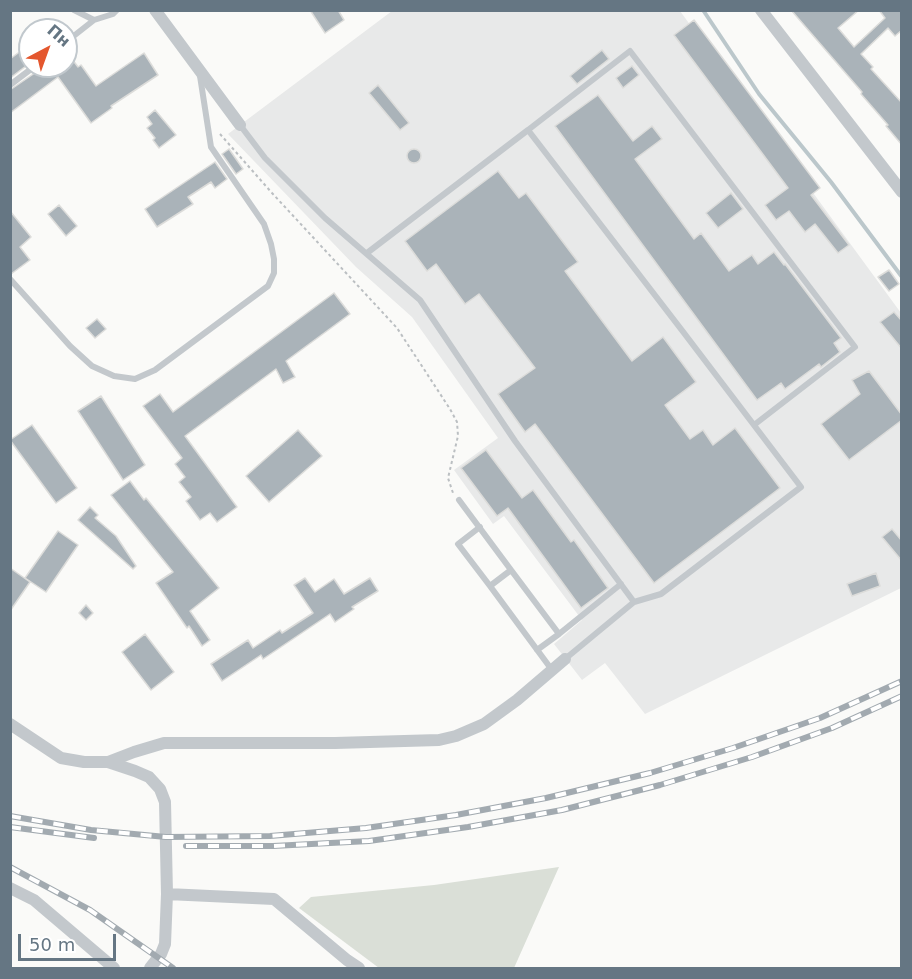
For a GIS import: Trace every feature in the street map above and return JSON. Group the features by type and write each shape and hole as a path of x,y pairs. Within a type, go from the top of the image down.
{"street":[{"path":"155,10 240,125"},
{"path":"761,10 902,192"},
{"path":"108,762 164,744 439,740 456,736 484,724 565,659"},
{"path":"10,724 61,758 84,762 108,762 149,777 157,784 165,807 167,894 165,944 150,969"},
{"path":"10,888 34,900 114,969"},
{"path":"167,894 274,899 360,969"}],"lane":[{"path":"74,10 94,20"},
{"path":"78,33 94,20 113,14 117,10"},
{"path":"367,253 630,51 855,347 754,426"},
{"path":"10,279 70,346 92,366 114,376 135,379 155,370 268,286 274,273 274,259 264,224 211,147 198,68"},
{"path":"240,125 265,158 317,210 420,300 515,441 634,603"},
{"path":"528,130 801,487 662,594 634,603 565,659"},
{"path":"459,500 559,634"},
{"path":"480,527 458,544 552,670"},
{"path":"490,586 512,570"},
{"path":"537,650 621,585"}],"path":[{"path":"206,115 223,139 397,328 457,422 459,436 448,478 459,500"}],"shaded area":[{"path":"392,11 680,11 901,313 901,588 645,714 605,663 582,680 554,644 582,620 504,516 493,524 454,470 498,438 412,317 356,267 228,134"},
{"path":"559,867 514,968 379,968 299,908 311,897 434,885"}],"building":[{"path":"310,10 338,10 344,20 325,33"},
{"path":"791,10 859,10 838,28 854,47 885,18 879,10 902,10 902,30 895,36 888,28 861,54 873,67 871,69 902,103 902,145 861,94 862,92"},
{"path":"694,20 820,188 811,195 849,245 838,253 815,224 805,232 789,211 776,220 765,205 788,188 674,35"},
{"path":"602,50 609,59 577,84 570,76"},
{"path":"18,53 18,72 10,78 10,59"},
{"path":"144,53 158,75 111,106 112,108 91,123 59,78 78,78 78,67 81,65 96,86"},
{"path":"632,66 639,75 623,88 616,78"},
{"path":"28,78 57,78 10,113 10,90"},
{"path":"378,85 409,123 400,130 369,93"},
{"path":"598,95 633,141 652,126 662,139 635,159 694,239 701,233 729,271 752,255 758,264 774,252 841,338 834,343 840,352 821,367 819,364 785,389 781,383 757,400 555,126"},
{"path":"155,110 176,135 159,148 147,128 152,124 147,117"},
{"path":"229,149 243,169 236,174 222,154"},
{"path":"414,149 419,151 421,156 419,161 414,163 409,161 407,156 409,151"},
{"path":"215,162 227,179 215,188 211,182 188,197 193,204 157,227 145,209"},
{"path":"498,171 519,198 526,193 578,262 565,271 632,361 663,337 696,382 665,405 690,439 703,430 713,445 735,428 780,488 654,583 535,424 525,432 498,394 535,368 479,294 465,304 436,264 427,271 405,241"},
{"path":"731,193 743,209 718,228 706,213"},
{"path":"59,205 77,226 66,236 48,214"},
{"path":"10,211 31,237 20,247 30,260 11,274"},
{"path":"889,270 899,284 889,291 878,277"},
{"path":"334,293 350,314 286,361 295,377 283,383 276,369 185,436 237,507 217,522 210,513 200,520 186,501 191,497 179,482 185,477 175,464 182,458 143,406 160,394 173,412"},
{"path":"894,312 902,321 902,349 880,322"},
{"path":"97,319 106,329 95,338 86,328"},
{"path":"869,371 902,415 902,420 849,460 821,424 860,394 852,380"},
{"path":"101,396 145,465 123,480 78,411"},
{"path":"32,425 77,488 56,503 10,440"},
{"path":"298,430 322,456 269,502 246,476"},
{"path":"486,450 522,498 533,490 571,542 574,540 608,588 581,608 508,508 497,516 461,468"},
{"path":"130,481 219,588 190,611 210,640 202,646 156,583 173,572 111,495"},
{"path":"90,507 98,515 95,518 116,536 136,566 133,569 78,520"},
{"path":"892,529 902,541 902,561 882,537"},
{"path":"58,531 78,545 46,592 25,578"},
{"path":"10,568 30,582 10,611"},
{"path":"876,573 880,586 852,596 847,584"},
{"path":"305,578 315,592 334,579 344,594 370,578 378,591 352,607 354,609 335,622 330,614 263,659 261,655 222,681 211,664 248,640 253,648 280,630 282,633 313,613 294,585"},
{"path":"86,605 93,613 86,620 79,613"},
{"path":"145,634 174,672 151,690 122,652"}],"waterway":[{"path":"703,10 759,94 831,182 902,277"}],"railway":[{"path":"10,816 91,830 166,837 270,836 366,828 456,815 546,798 650,773 820,718 902,681"},
{"path":"186,846 273,846 369,841 468,827 562,810 660,785 752,757 832,728 902,696"},
{"path":"10,827 94,838"},
{"path":"10,867 90,910 173,968"}]}
